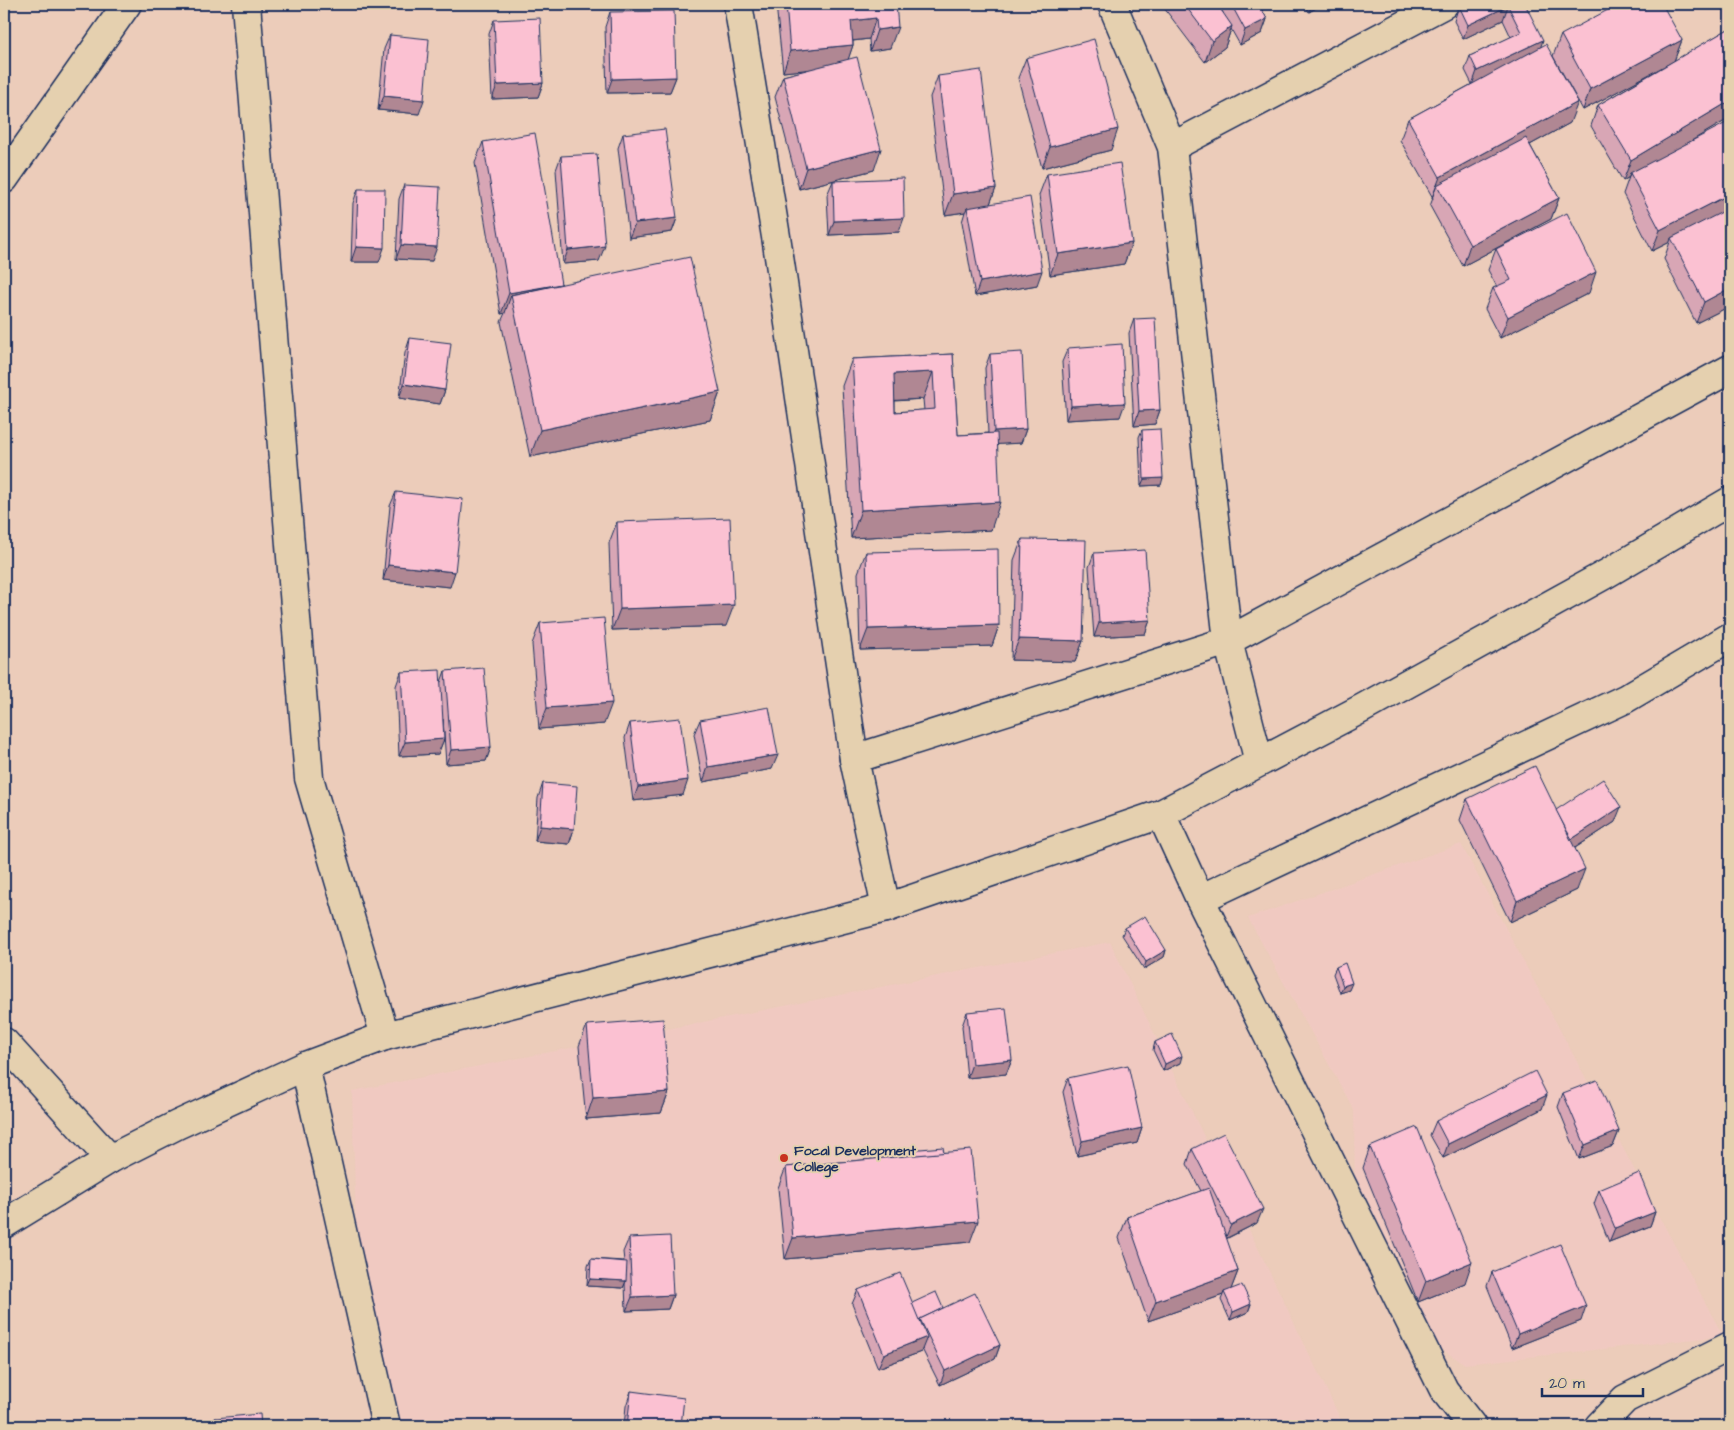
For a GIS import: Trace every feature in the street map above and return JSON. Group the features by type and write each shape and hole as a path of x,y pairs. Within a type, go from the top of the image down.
{"street":[{"path":"4,179 127,4"},
{"path":"246,4 309,778 385,1036"},
{"path":"738,4 778,253 854,759 886,908"},
{"path":"1112,4 1172,146 1228,641 1259,762"},
{"path":"1172,146 1444,4"},
{"path":"854,759 1228,641 1730,369"},
{"path":"4,1224 110,1159 177,1125 304,1066 385,1036 886,908 1161,814 1363,708 1606,574 1730,501"},
{"path":"1200,899 1625,699 1730,636"},
{"path":"1161,814 1200,899 1444,1390 1472,1426"},
{"path":"4,1042 110,1159"},
{"path":"304,1066 386,1426"},
{"path":"1599,1426 1625,1399 1730,1346"}],"shaded area":[{"path":"1461,844 1723,1336 1465,1364 1433,1344 1355,1186 1354,1110 1248,918"},
{"name":"Focal Development College","path":"1110,942 1344,1426 400,1426 356,1225 352,1091"}],"building":[{"path":"786,4 896,4 898,27 877,30 876,18 851,21 853,45 790,51"},
{"path":"1184,4 1217,4 1232,26 1212,41"},
{"path":"1231,4 1259,4 1267,19 1245,30"},
{"path":"1464,4 1525,4 1543,40 1477,71 1470,56 1521,32 1508,6 1468,25 1459,6"},
{"path":"1619,4 1662,4 1682,40 1590,89 1561,35"},
{"path":"674,11 676,77 612,79 610,12"},
{"path":"540,18 543,83 497,85 494,20"},
{"path":"1730,28 1730,101 1631,160 1598,105"},
{"path":"390,35 429,39 424,100 384,96"},
{"path":"1094,39 1118,129 1050,147 1026,58"},
{"path":"1546,44 1578,102 1440,177 1408,119"},
{"path":"857,57 881,149 806,168 783,76"},
{"path":"981,70 996,188 953,194 938,76"},
{"path":"1730,121 1730,194 1660,230 1630,173"},
{"path":"665,129 677,218 635,223 623,134"},
{"path":"535,133 561,284 509,293 483,142"},
{"path":"1526,138 1559,198 1470,245 1437,185"},
{"path":"597,154 605,246 568,250 561,156"},
{"path":"1120,163 1132,243 1058,254 1047,174"},
{"path":"903,178 904,218 834,221 833,181"},
{"path":"404,185 440,187 437,247 401,245"},
{"path":"358,189 385,189 384,248 356,247"},
{"path":"1030,197 1042,271 980,282 967,208"},
{"path":"1730,208 1730,288 1704,302 1671,238"},
{"path":"1567,213 1596,272 1508,317 1493,288 1511,280 1496,249"},
{"path":"690,257 720,392 540,430 511,295"},
{"path":"1155,318 1160,410 1139,411 1134,319"},
{"path":"410,338 451,343 445,390 404,384"},
{"path":"1122,344 1125,403 1071,406 1068,348"},
{"path":"1022,352 1026,429 994,431 990,354"},
{"path":"953,354 958,435 997,433 1000,502 861,510 852,359","holes":["933,372 935,409 895,412 894,374"]},
{"path":"1160,429 1163,478 1144,479 1142,430"},
{"path":"396,492 463,499 455,572 388,565"},
{"path":"730,518 734,605 620,609 617,522"},
{"path":"1022,539 1086,540 1083,641 1019,639"},
{"path":"998,549 999,625 868,629 866,552"},
{"path":"1145,550 1150,620 1099,623 1094,553"},
{"path":"604,618 612,703 547,708 540,623"},
{"path":"484,668 491,747 451,750 445,671"},
{"path":"440,670 444,739 405,742 401,672"},
{"path":"769,707 778,755 708,767 700,720"},
{"path":"680,718 688,780 638,787 630,723"},
{"path":"1535,766 1585,869 1517,901 1467,799"},
{"path":"1603,779 1621,807 1572,839 1556,810"},
{"path":"543,783 577,786 574,829 540,826"},
{"path":"1145,916 1166,950 1146,962 1125,928"},
{"path":"1345,963 1352,983 1343,986 1336,967"},
{"path":"1006,1008 1012,1060 972,1064 967,1012"},
{"path":"663,1019 669,1092 593,1098 587,1025"},
{"path":"1172,1034 1182,1056 1165,1064 1155,1042"},
{"path":"1128,1065 1142,1128 1082,1141 1068,1078"},
{"path":"1535,1071 1547,1095 1448,1144 1436,1121"},
{"path":"1597,1080 1619,1131 1585,1145 1563,1093"},
{"path":"1417,1127 1472,1262 1426,1281 1370,1147"},
{"path":"1224,1133 1263,1209 1231,1225 1192,1149"},
{"path":"943,1147 944,1153 910,1156 909,1150"},
{"path":"971,1150 978,1221 793,1238 786,1167"},
{"path":"1639,1173 1655,1212 1615,1228 1599,1190"},
{"path":"1209,1188 1238,1271 1156,1301 1127,1217"},
{"path":"670,1236 673,1295 632,1297 629,1238"},
{"path":"1560,1244 1586,1306 1518,1334 1492,1272"},
{"path":"591,1259 627,1262 626,1281 590,1279"},
{"path":"900,1273 927,1337 884,1354 858,1290"},
{"path":"1242,1285 1251,1304 1233,1312 1224,1292"},
{"path":"936,1292 943,1308 919,1320 912,1303"},
{"path":"975,1293 1000,1345 945,1371 920,1319"},
{"path":"631,1391 684,1398 681,1426 627,1426"},
{"path":"260,1414 261,1426 215,1426 215,1418"},
{"path":"1305,1419 1307,1426 1280,1426"}],"place":[{"name":"Focal Development College","path":"784,1158"}]}
